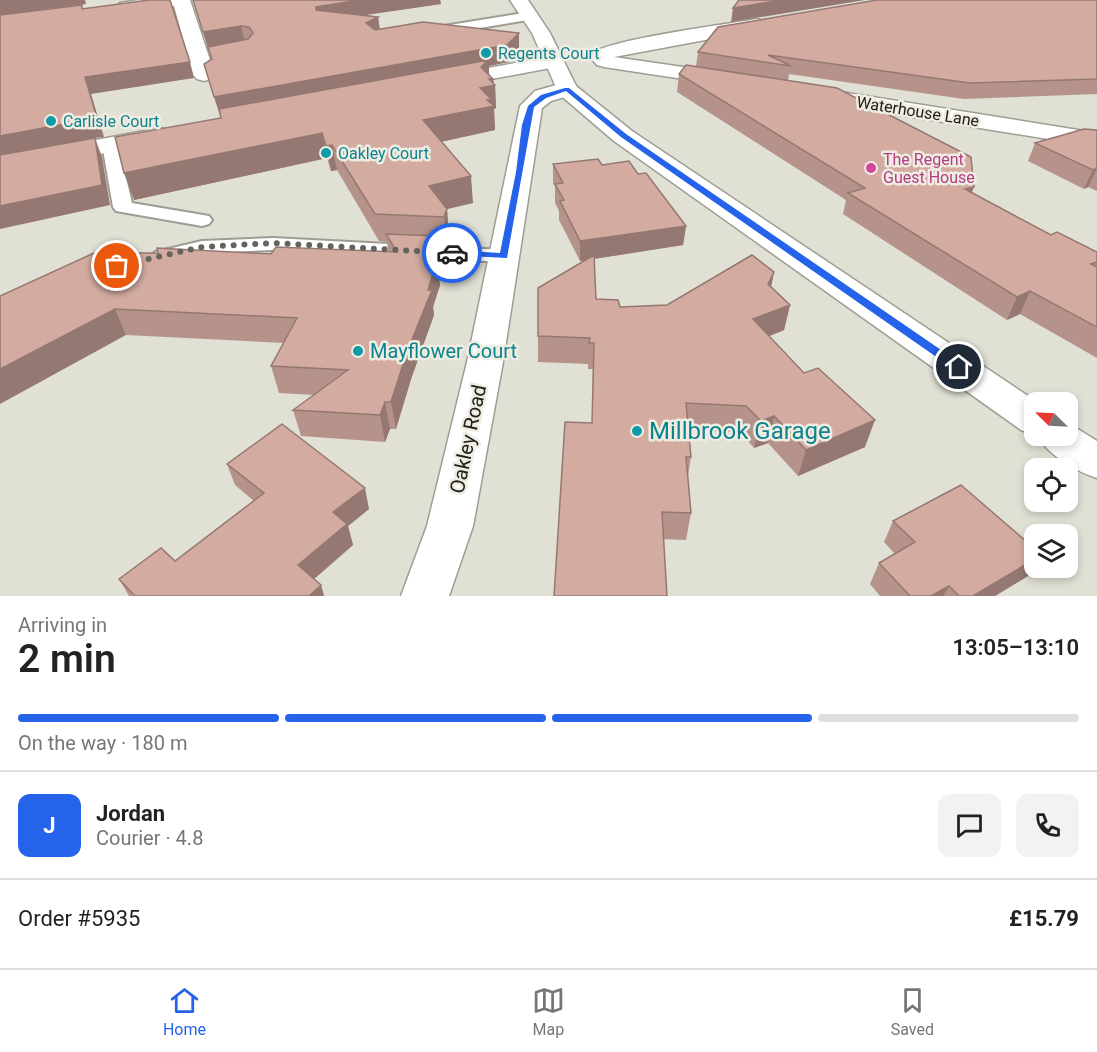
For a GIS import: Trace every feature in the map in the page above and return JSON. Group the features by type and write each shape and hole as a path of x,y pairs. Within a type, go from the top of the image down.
{"street":[{"path":"112,9 175,0 202,66 222,54"},
{"path":"519,0 561,75 623,136 1024,412"},
{"path":"744,83 604,61 598,56 616,49 777,22"},
{"path":"425,85 561,75"},
{"name":"Oakley Road","path":"425,596 450,526 485,362 520,172 526,125 531,106 561,75"},
{"name":"Waterhouse Lane","path":"799,92 1097,140"},
{"path":"0,166 179,131"},
{"path":"1073,446 1097,462"}],"lane":[{"path":"416,34 530,16"},
{"path":"110,144 123,207 202,220"},
{"path":"145,260 202,247 273,243 504,256"}],"building":[{"path":"149,0 170,0 190,62 85,77 97,118 0,136 0,15 82,5 82,9"},
{"path":"193,0 361,0 316,7 316,10 378,17 366,23 375,30 423,22 519,33 507,45 214,97 204,64 212,59 208,47 248,39 253,33 249,27 241,26 203,32"},
{"path":"739,0 783,0 733,8"},
{"path":"877,0 1097,0 1097,79 970,83 768,55 791,66 698,52 718,27"},
{"path":"488,60 481,67 493,79 489,79 495,85 480,88 491,99 487,100 494,106 423,120 471,176 429,186 447,209 444,217 375,214 332,145 326,146 322,133 124,173 115,137 221,118 219,109"},
{"path":"686,65 837,88 971,157 974,187 965,189 1051,235 1057,232 1097,252 1097,262 1091,264 1097,267 1097,327 1030,291 1017,297 848,193 865,188 679,74"},
{"path":"1084,129 1097,130 1097,168 1093,170 1035,143"},
{"path":"95,138 102,185 0,206 0,155"},
{"path":"598,159 602,165 629,161 638,174 646,173 686,226 580,241 560,201 564,200 555,184 563,183 553,164"},
{"name":"Mayflower Court","path":"386,234 439,236 431,260 437,260 428,290 432,290 407,352 391,402 385,402 380,415 293,410 348,370 271,366 297,318 115,309 0,369 0,296 94,253 158,253 157,248 271,254 276,247 397,252"},
{"path":"594,255 596,299 618,300 620,307 667,305 752,255 774,272 768,284 790,305 753,319 804,373 818,368 875,420 806,450 774,416 761,421 746,406 686,403 691,457 686,457 691,513 662,512 667,596 554,596 565,422 592,423 594,343 589,343 590,338 538,336 538,288"},
{"path":"282,424 365,488 333,512 347,524 298,565 321,585 309,596 135,596 119,579 161,548 175,561 264,493 227,464"},
{"path":"961,485 1024,539 1024,566 973,596 959,596 949,586 931,596 910,596 879,563 915,542 893,521"}],"way so far":[{"path":"117,266 202,247 273,243 452,253"}],"place":[{"name":"Regents Court","path":"486,53"},
{"name":"Carlisle Court","path":"51,121"},
{"name":"Oakley Court","path":"326,153"},
{"name":"The Regent Guest House","path":"871,168"},
{"name":"Mayflower Court","path":"358,351"},
{"name":"Millbrook Garage","path":"637,431"}],"route":[{"path":"452,253 504,256 531,106 543,96 567,89 623,136 959,367"}]}
